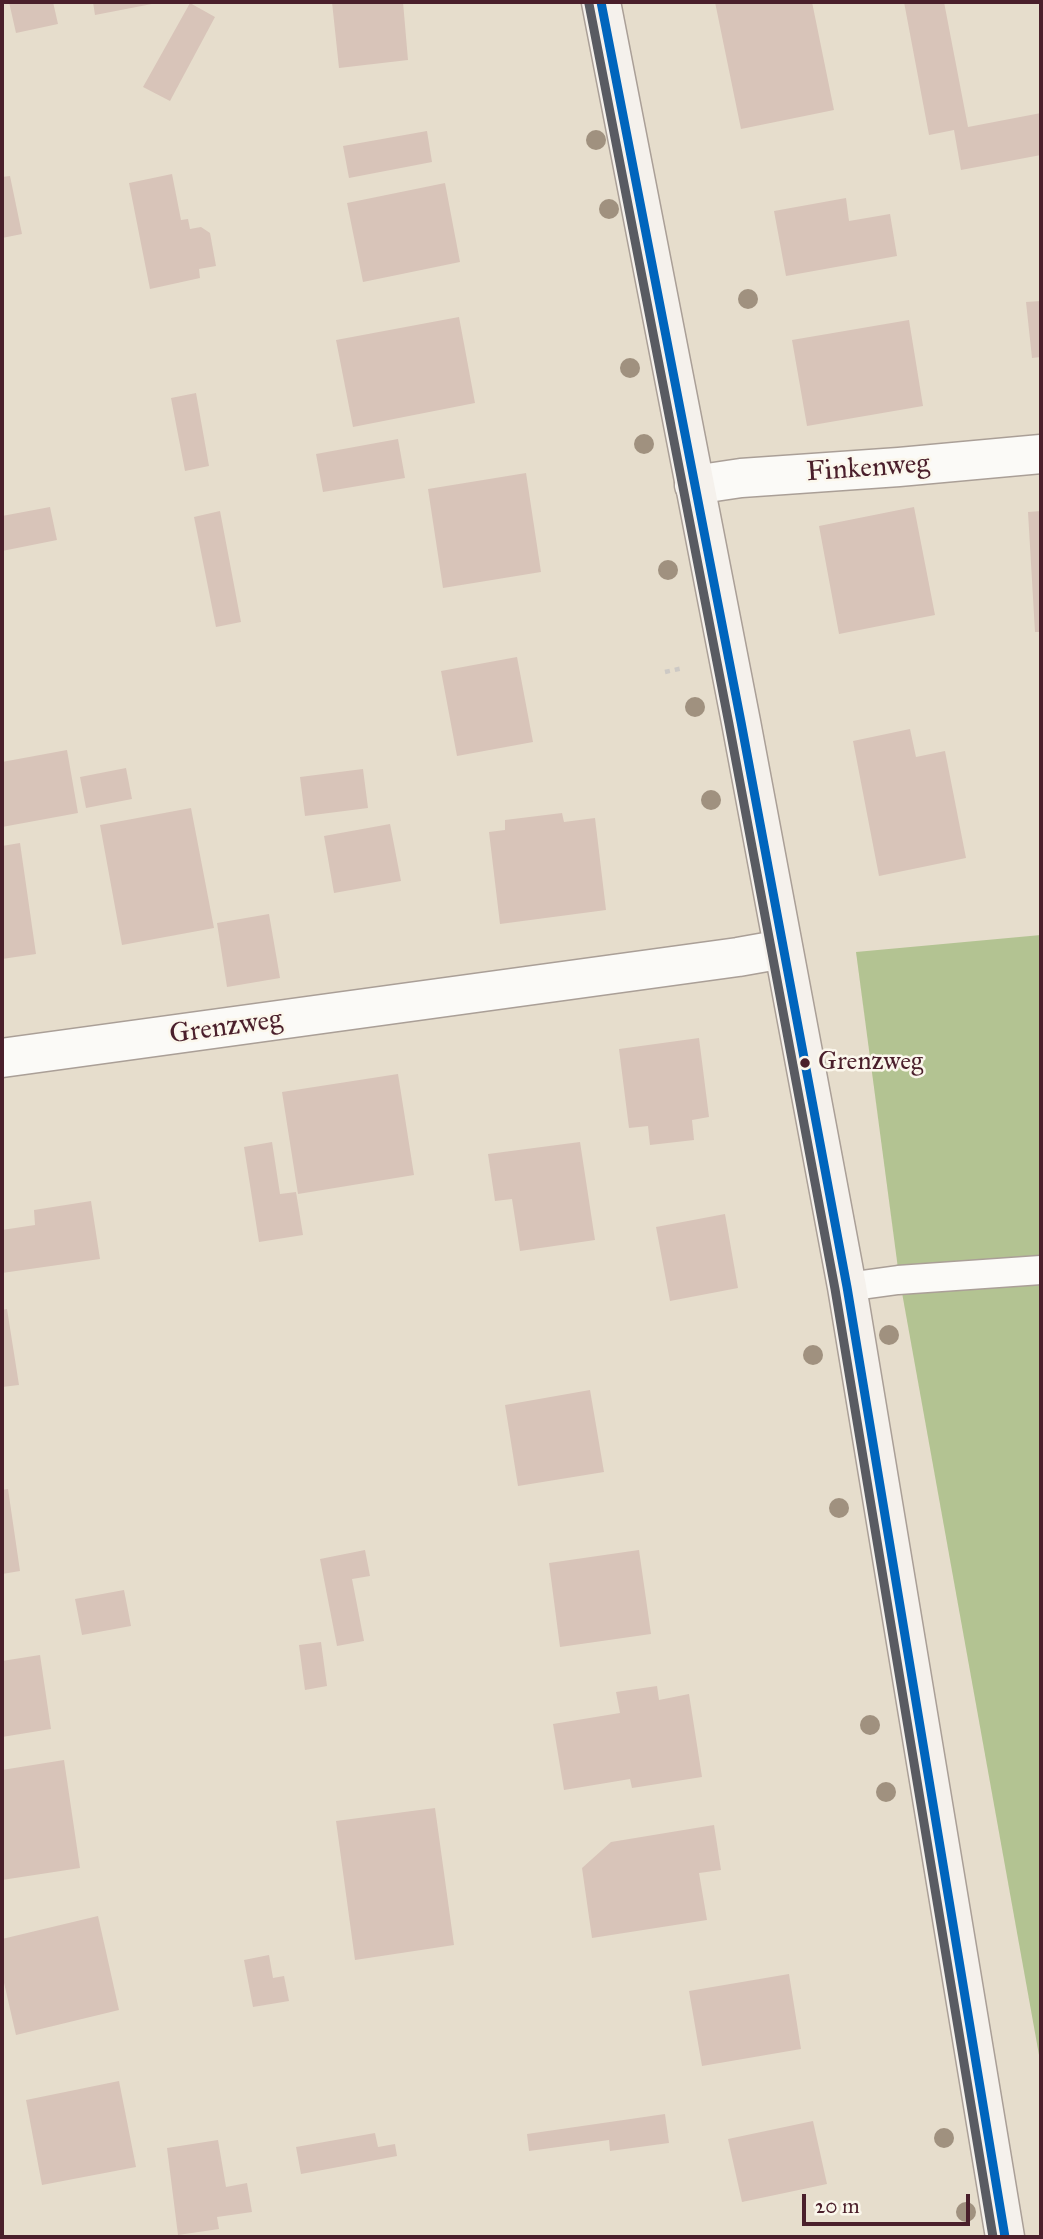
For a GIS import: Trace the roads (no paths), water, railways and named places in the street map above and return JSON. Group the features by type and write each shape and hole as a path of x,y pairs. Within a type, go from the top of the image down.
{"main road":[{"path":"601,2 741,722 847,1287 1006,2237"}],"street":[{"name":"Finkenweg","path":"694,485 741,478 1041,454"},
{"name":"Grenzweg","path":"2,1058 783,949"}],"lane":[{"path":"847,1287 898,1280 1041,1270"}],"place":[{"name":"Grenzweg","path":"805,1063"}]}
